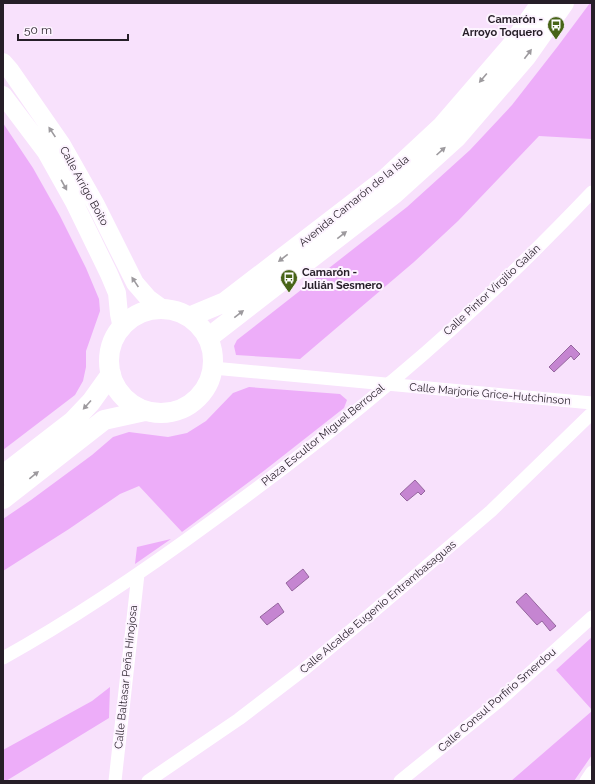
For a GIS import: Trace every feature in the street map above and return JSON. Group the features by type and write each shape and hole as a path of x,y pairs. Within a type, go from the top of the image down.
{"main road":[{"name":"Avenida Camarón de la Isla","path":"189,317 225,302 384,180 442,126 511,46 542,3"},
{"name":"Avenida Camarón de la Isla","path":"208,338 394,194 457,137 526,57 564,3"},
{"name":"Calle Arrigo Boito","path":"3,62 62,146 96,205 135,283 148,298 162,310"},
{"name":"Calle Arrigo Boito","path":"3,95 46,152 74,202 117,293 122,328"},
{"path":"3,499 104,420 145,411 163,413 181,410 196,400 207,386 213,368 213,353 208,338 200,326 189,317 176,312 151,310 130,320 122,328 113,342 110,358 111,374 118,390 130,403 145,411"},
{"path":"3,476 73,421 91,402 111,374"}],"street":[{"name":"Calle Pintor Virgilio Galán","path":"389,384 485,299 541,245 592,192"},
{"name":"Plaza Escultor Miguel Berrocal","path":"213,368 389,384"},
{"name":"Plaza Escultor Miguel Berrocal","path":"138,574 255,490 314,445 389,384"},
{"name":"Calle Marjorie Grice-Hutchinson","path":"389,384 592,403"},
{"name":"Calle Alcalde Eugenio Entrambasaguas","path":"148,781 239,719 307,667 491,511 592,413"},
{"path":"3,658 38,639 138,574"},
{"name":"Calle Baltasar Peña Hinojosa","path":"115,781 138,574"},
{"name":"Calle Consul Porfirio Smerdou","path":"400,781 499,701 592,617"},
{"path":"586,781 592,772"}],"shaded area":[{"path":"590,3 592,3 592,139 539,136 458,221 414,262 300,359 236,355 234,346 237,340 407,207 470,150 512,105"},
{"path":"3,123 33,168 60,216 86,268 99,299 100,311 86,351 86,367 83,381 75,395 3,450"},
{"path":"571,345 580,354 574,360 571,356 554,372 549,367"},
{"path":"249,387 340,394 347,400 344,408 265,470 182,532 139,486 120,494 3,571 3,519 92,455 113,437 129,432 168,437 187,433 206,421 233,393"},
{"path":"415,480 425,491 421,495 418,492 407,501 400,494"},
{"path":"171,539 135,564 137,547"},
{"path":"303,569 309,577 292,591 286,583"},
{"path":"526,593 556,626 550,631 542,621 537,625 516,602"},
{"path":"278,603 284,612 267,625 260,617"},
{"path":"592,637 592,710 556,670"},
{"path":"110,687 109,718 6,781 3,781 3,750 92,701"},
{"path":"592,711 592,755 574,781 511,781"}],"place":[{"name":"Camarón - Arroyo Toquero","path":"556,40"},
{"name":"Camarón - Julián Sesmero","path":"289,293"}]}
